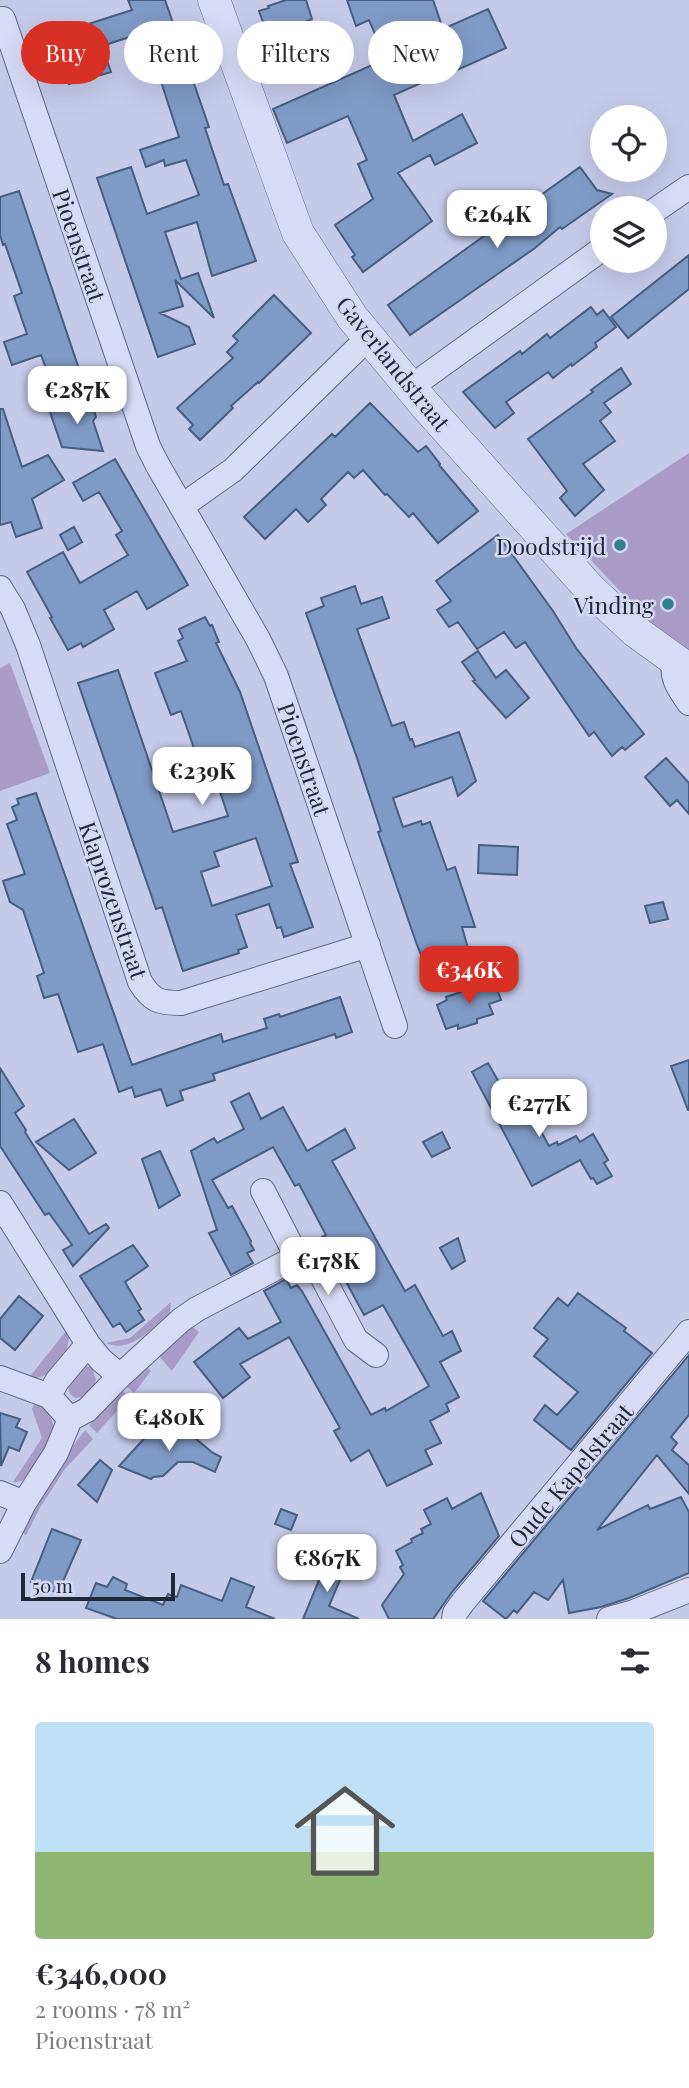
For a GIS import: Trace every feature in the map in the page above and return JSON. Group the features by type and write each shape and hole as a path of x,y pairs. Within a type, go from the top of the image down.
{"street":[{"name":"Gaverlandstraat","path":"214,0 298,233 352,317 590,589 635,631 681,665 672,672 689,703"},
{"name":"Pioenstraat","path":"1,19 148,446 258,639 276,676 395,1026"},
{"path":"667,202 689,187"},
{"path":"411,387 590,258"},
{"path":"182,506 233,470 368,338"},
{"name":"Klaprozenstraat","path":"0,588 13,608 27,645 136,969 149,996 165,1003 181,1003 368,945"},
{"path":"263,1191 297,1257 315,1263 356,1340 376,1355"},
{"path":"0,1203 88,1344 120,1376"},
{"path":"0,1551 24,1503 56,1453 70,1419 87,1410 181,1320 297,1257"},
{"name":"Oude Kapelstraat","path":"453,1617 689,1332"},
{"path":"49,1396 57,1381 88,1344"},
{"path":"0,1378 49,1396 70,1419"},
{"path":"0,1493 24,1503"},
{"path":"609,1619 689,1590"}],"shaded area":[{"path":"689,453 689,652 659,632 566,534"},
{"path":"10,663 50,773 0,791 0,668"},
{"path":"171,1302 170,1313 141,1338 124,1345 106,1343 130,1338"},
{"path":"189,1324 199,1332 172,1371 157,1354"},
{"path":"69,1327 68,1346 60,1363 46,1375 28,1379"},
{"path":"145,1365 151,1371 134,1393 125,1385"},
{"path":"92,1367 96,1380 93,1388 84,1397 75,1398 70,1394 67,1385 79,1368"},
{"path":"121,1390 129,1397 97,1433 89,1425"},
{"path":"35,1403 49,1414 52,1429 42,1453 28,1475 21,1481 13,1482 42,1438 32,1409"},
{"path":"85,1430 93,1439 65,1469 26,1535 21,1532 59,1465"}],"building":[{"path":"128,0 165,0 172,21 124,21 124,39 110,43 110,21 97,21 132,10"},
{"path":"286,0 306,0 312,19 263,21 259,11 269,8 268,6"},
{"path":"347,0 433,0 440,21 369,20 356,26"},
{"path":"488,9 506,48 463,67 461,21"},
{"path":"368,67 368,84 419,84 394,95 413,141 462,114 477,143 435,165 430,155 398,173 432,221 363,272 335,225 373,199 358,164 367,160 348,116 287,143 273,109 330,84 354,84 354,73"},
{"path":"162,84 194,84 224,185 228,184 256,261 212,276 197,222 165,232 181,279 198,273 214,318 175,280 183,306 160,313 189,327 195,344 158,357 97,178 131,167 147,214 199,195 186,160 165,166 164,160 146,167 140,150 179,137"},
{"path":"580,167 597,190 612,194 590,196 590,209 562,229 560,227 535,248 410,335 388,305"},
{"path":"19,191 79,369 50,379 41,355 12,365 4,342 27,334 14,296 22,293 0,235 0,197"},
{"path":"689,255 689,289 628,338 611,317"},
{"path":"274,295 311,333 231,406 233,408 200,440 189,429 193,425 177,408 233,358 227,352 238,341 233,336"},
{"path":"591,307 597,315 603,310 616,327 595,343 597,347 572,366 571,364 553,378 548,372 506,402 514,413 495,428 463,392 520,351 522,354 547,334 550,338"},
{"path":"621,368 631,384 604,403 611,412 600,421 615,441 583,464 604,490 575,516 560,498 567,491 528,439"},
{"path":"90,398 96,417 93,421 103,451 62,447 50,412"},
{"path":"370,403 418,452 426,446 478,511 438,543 413,513 409,517 363,470 354,478 348,472 321,499 326,505 308,522 296,509 265,539 244,517 332,434 335,437"},
{"path":"0,409 3,409 22,467 48,455 64,480 32,499 42,528 16,537 11,522 0,525"},
{"path":"115,459 188,585 147,609 137,591 104,610 114,629 83,647 81,643 68,650 27,572 63,552 80,583 128,555 116,535 122,531 99,492 83,501 73,483"},
{"path":"74,527 82,542 68,550 60,535"},
{"path":"498,535 576,648 644,734 625,750 622,747 612,756 594,732 589,736 525,642 516,648 504,632 477,649 458,622 449,627 437,610 451,601 436,581"},
{"path":"355,586 361,604 382,597 389,618 357,629 392,726 404,722 415,747 459,732 476,781 458,796 452,777 393,798 403,827 421,821 422,825 430,822 447,870 455,867 475,927 462,927 469,952 446,960 446,968 426,967 417,945 378,832 381,831 357,758 306,613 324,606 321,598"},
{"path":"205,617 210,626 212,625 219,642 216,643 240,692 298,862 290,864 313,927 284,937 281,927 277,928 269,904 236,915 247,947 238,950 239,953 183,971 162,907 156,909 78,683 118,670 173,832 228,816 214,773 192,781 185,758 196,754 181,711 171,715 155,673 187,661 178,641 183,638 179,629","holes":["256,838 272,886 212,906 201,872 219,866 214,852"]},
{"path":"478,651 496,678 506,670 529,698 506,718 473,681 475,680 462,662"},
{"path":"666,758 689,783 689,814 677,800 670,806 645,777"},
{"path":"36,793 132,1065 221,1034 223,1042 267,1028 264,1019 279,1014 280,1017 340,997 352,1032 336,1038 335,1034 213,1074 215,1080 180,1091 183,1100 167,1106 161,1089 135,1097 132,1087 119,1092 103,1044 78,1052 58,994 44,998 37,976 44,973 23,910 10,902 3,881 25,874 7,824 17,820 12,807 19,804 17,799"},
{"path":"479,845 518,847 517,875 478,873"},
{"path":"663,902 668,919 650,923 645,906"},
{"path":"494,981 501,1000 489,1004 493,1014 477,1019 477,1023 458,1029 458,1025 446,1029 437,1005 447,1000 446,997"},
{"path":"689,1060 689,1110 688,1110 671,1066"},
{"path":"488,1063 521,1121 532,1115 549,1146 557,1142 558,1145 576,1136 580,1142 593,1134 608,1160 604,1163 612,1176 597,1184 580,1160 532,1186 472,1072"},
{"path":"0,1068 24,1106 15,1113 25,1132 89,1234 106,1224 109,1228 73,1266 63,1250 72,1245 49,1213 45,1215 0,1146"},
{"path":"249,1093 261,1119 283,1107 307,1151 345,1129 355,1148 332,1161 405,1291 415,1285 443,1336 452,1331 461,1351 440,1362 459,1397 446,1404 449,1411 430,1421 441,1443 425,1450 432,1464 387,1486 369,1450 351,1461 334,1431 340,1428 289,1337 240,1364 250,1377 223,1398 194,1362 239,1328 248,1339 281,1322 264,1291 286,1279 291,1288 297,1285 302,1291 371,1415 385,1408 386,1411 429,1386 383,1305 364,1315 322,1237 326,1235 299,1184 295,1186 273,1147 212,1180 228,1208 232,1206 254,1250 247,1253 253,1263 231,1275 209,1233 217,1230 191,1151 214,1138 217,1143 244,1129 231,1102"},
{"path":"74,1119 96,1153 69,1170 36,1142"},
{"path":"442,1132 450,1148 432,1157 423,1142"},
{"path":"160,1151 180,1195 159,1208 142,1159"},
{"path":"458,1238 465,1261 452,1269 440,1248"},
{"path":"133,1245 148,1266 125,1282 141,1309 138,1311 144,1320 126,1332 120,1323 113,1327 80,1276"},
{"path":"578,1293 626,1328 624,1331 652,1353 571,1450 534,1420 545,1405 557,1415 578,1392 534,1356 548,1339 534,1328 558,1298 568,1306"},
{"path":"19,1296 43,1316 15,1350 0,1338 0,1319"},
{"path":"689,1355 689,1415 671,1437 677,1443 672,1450 689,1465 689,1494 657,1455 597,1530 648,1505 650,1509 681,1497 689,1512 689,1573 629,1598 569,1613 563,1580 548,1600 534,1592 517,1613 514,1610 506,1619 483,1601"},
{"path":"0,1413 20,1419 16,1427 27,1432 19,1451 9,1447 1,1466"},
{"path":"172,1419 221,1457 215,1472 193,1462 178,1462 163,1476 151,1479 119,1466 151,1431 157,1437"},
{"path":"100,1460 112,1470 97,1502 78,1485"},
{"path":"481,1493 499,1536 433,1619 389,1619 382,1605 404,1574 396,1551 412,1542 411,1539 423,1533 421,1529 431,1524 424,1510 447,1498 452,1509"},
{"path":"281,1509 297,1515 291,1530 275,1524"},
{"path":"52,1529 81,1540 58,1593 31,1582"},
{"path":"329,1556 345,1568 329,1606 359,1619 303,1619"},
{"path":"113,1577 127,1584 125,1590 163,1605 168,1594 177,1597 181,1585 222,1601 231,1578 254,1587 246,1607 275,1619 117,1619 86,1608 96,1583 107,1587"}],"place":[{"name":"Doodstrijd","path":"620,545"},
{"name":"Vinding","path":"668,604"}]}
